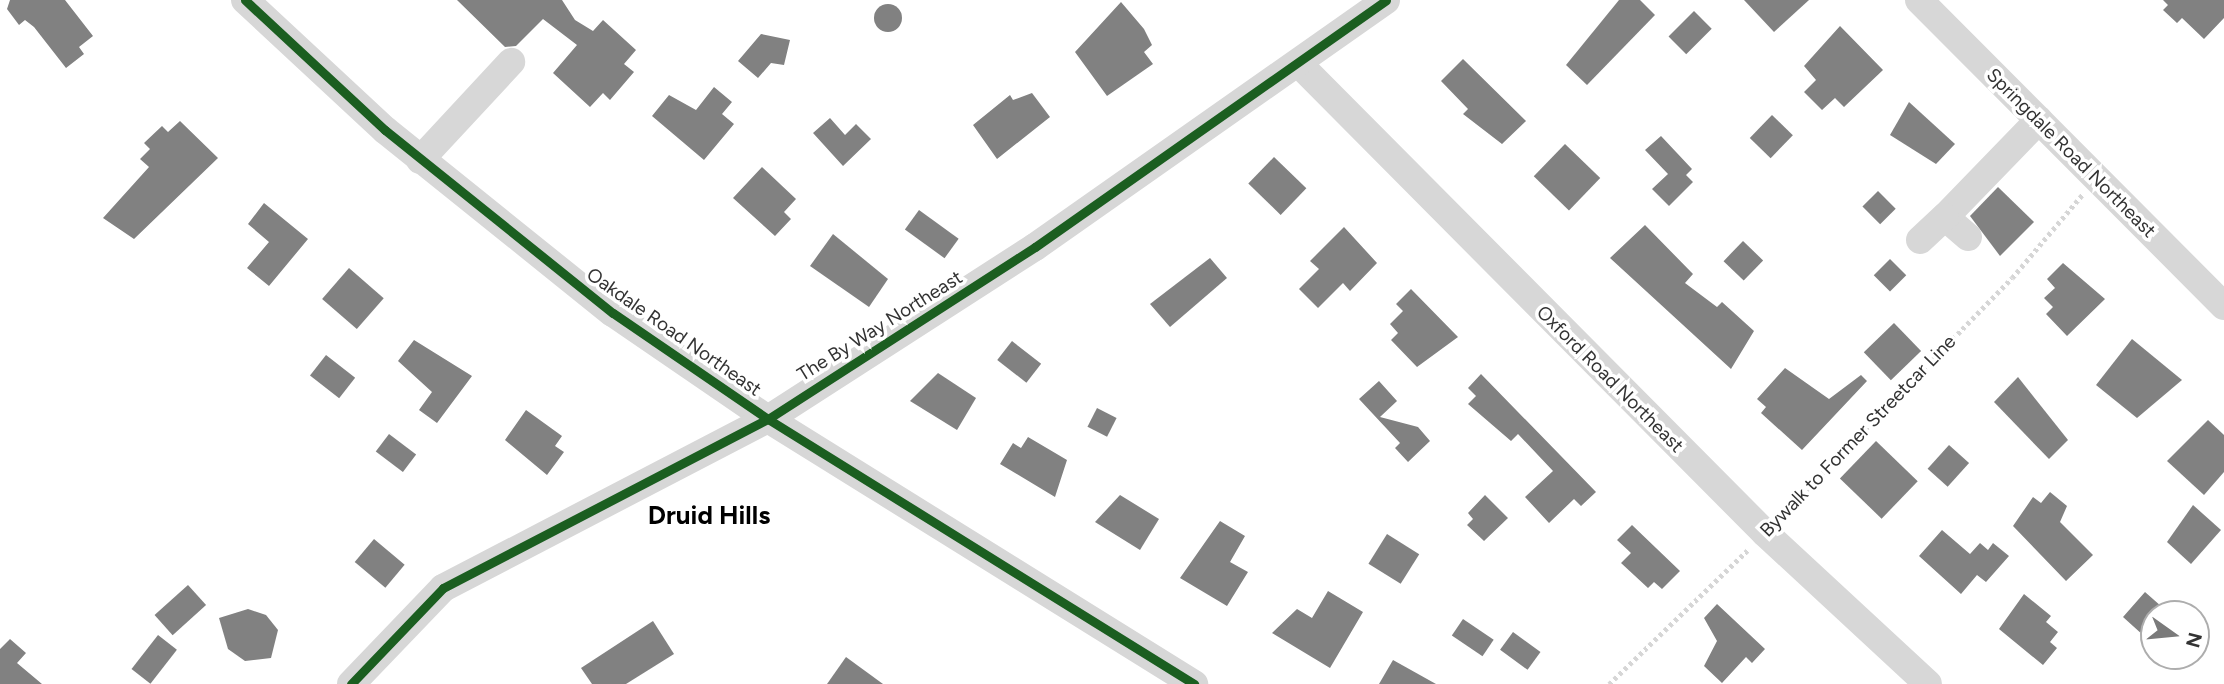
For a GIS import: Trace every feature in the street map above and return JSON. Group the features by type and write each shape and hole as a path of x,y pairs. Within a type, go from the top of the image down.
{"street":[{"name":"Oakdale Road Northeast","path":"245,0 419,159 548,264 768,419 1194,684"},
{"name":"The By Way Northeast","path":"351,684 443,588 768,419 1035,247 1300,65 1386,0"},
{"name":"Springdale Road Northeast","path":"1919,0 2224,306"},
{"path":"419,159 511,62"},
{"name":"Oxford Road Northeast","path":"1300,65 1765,533 1928,684"},
{"path":"1920,240 2039,120"},
{"path":"1945,217 1968,237"}],"building":[{"path":"10,0 65,0 93,36 79,47 84,54 66,68 34,27 25,20 19,25 7,9"},
{"path":"457,0 562,0 575,20 593,31 603,20 636,50 624,64 634,72 610,100 603,93 590,107 553,73 577,45 543,19 516,46 505,47"},
{"path":"1619,0 1640,0 1655,15 1587,85 1566,65"},
{"path":"1744,0 1809,0 1774,32"},
{"path":"2163,0 2224,0 2224,18 2204,39 2182,18 2177,23 2163,10 2168,5"},
{"path":"1121,2 1144,29 1152,45 1144,52 1153,64 1107,96 1075,52"},
{"path":"888,4 898,8 902,18 898,28 888,32 878,28 874,18 878,8"},
{"path":"1694,11 1712,29 1686,54 1669,36"},
{"path":"1840,26 1883,70 1844,107 1835,98 1822,110 1804,92 1816,80 1804,66"},
{"path":"761,34 790,40 784,65 771,63 758,78 738,61"},
{"path":"1463,59 1526,121 1502,144 1463,114 1468,109 1441,81"},
{"path":"714,87 732,102 722,114 734,124 704,160 652,116 669,95 696,110"},
{"path":"1032,93 1050,117 997,159 973,125 1010,95 1013,100"},
{"path":"1909,102 1955,144 1936,164 1890,135"},
{"path":"1772,115 1793,135 1771,158 1750,138"},
{"path":"830,118 845,135 856,124 871,139 843,166 813,133"},
{"path":"180,121 218,158 134,239 103,218 149,167 140,159 150,149 144,143 162,126 168,132"},
{"path":"1661,136 1692,169 1686,175 1693,182 1669,206 1652,189 1668,174 1645,150"},
{"path":"1565,144 1600,178 1569,210 1534,176"},
{"path":"1274,157 1306,188 1281,215 1248,184"},
{"path":"762,167 796,199 784,212 791,219 775,236 733,198"},
{"path":"1998,187 2034,222 2000,256 1970,216"},
{"path":"1878,191 1896,209 1880,224 1862,207"},
{"path":"264,203 308,239 269,286 247,268 269,242 248,224"},
{"path":"919,210 959,239 945,258 905,229"},
{"path":"1645,225 1693,274 1685,283 1717,307 1722,302 1754,331 1731,369 1610,258"},
{"path":"1344,227 1377,263 1350,291 1343,283 1318,308 1299,289 1319,269 1310,261"},
{"path":"833,234 888,279 869,307 810,266"},
{"path":"1743,241 1763,260 1744,281 1724,261"},
{"path":"1210,258 1227,278 1170,327 1150,304"},
{"path":"1890,259 1906,275 1890,292 1874,275"},
{"path":"2063,263 2105,299 2067,336 2046,314 2053,307 2044,298 2055,288 2047,279"},
{"path":"349,268 384,298 357,329 322,299"},
{"path":"1411,289 1458,337 1417,367 1391,340 1398,333 1390,324 1403,311 1396,304"},
{"path":"1894,323 1921,351 1891,380 1864,352"},
{"path":"2132,339 2182,380 2137,418 2096,385"},
{"path":"414,340 472,376 437,423 419,410 432,392 398,361"},
{"path":"1012,341 1041,364 1026,383 997,360"},
{"path":"326,355 355,378 339,398 310,375"},
{"path":"1785,368 1829,399 1861,375 1867,381 1802,450 1761,413 1766,407 1757,399"},
{"path":"938,373 976,398 957,430 910,401"},
{"path":"1481,374 1596,492 1581,506 1574,499 1549,523 1525,497 1553,471 1518,434 1511,441 1468,404 1476,396 1468,388"},
{"path":"2018,377 2068,440 2049,459 1994,402"},
{"path":"1379,381 1397,401 1380,417 1418,427 1430,441 1408,462 1395,448 1400,443 1359,399"},
{"path":"1097,408 1117,418 1107,437 1087,427"},
{"path":"526,410 562,436 555,446 564,452 547,475 505,440"},
{"path":"2208,420 2224,435 2224,472 2204,495 2167,461"},
{"path":"389,434 416,454 403,472 376,452"},
{"path":"1028,437 1067,460 1055,497 1000,464 1013,443 1021,448"},
{"path":"1876,441 1918,481 1882,519 1840,478"},
{"path":"1949,445 1969,463 1948,487 1928,469"},
{"path":"2050,492 2067,506 2060,522 2093,555 2066,581 2013,526 2033,497 2041,503"},
{"path":"1120,495 1159,519 1140,550 1095,522"},
{"path":"1485,495 1508,518 1484,541 1467,525 1473,519 1468,513"},
{"path":"2193,505 2221,530 2191,564 2167,542"},
{"path":"1220,521 1245,536 1230,562 1248,572 1227,606 1180,578"},
{"path":"1632,525 1680,571 1662,589 1654,582 1648,588 1621,563 1631,553 1617,540"},
{"path":"1942,530 1970,554 1980,543 1988,550 1993,543 2009,556 1986,582 1977,575 1961,594 1919,556"},
{"path":"1387,534 1419,554 1401,584 1368,564"},
{"path":"374,539 405,565 385,588 355,562"},
{"path":"188,585 206,605 173,635 155,615"},
{"path":"1328,591 1363,612 1330,668 1272,633 1297,609 1312,618"},
{"path":"2145,592 2154,600 2140,600 2140,632 2123,617"},
{"path":"2024,594 2051,616 2046,622 2058,632 2050,642 2057,648 2043,665 1999,629"},
{"path":"1717,604 1765,649 1752,663 1746,657 1722,683 1704,666 1717,641 1704,618"},
{"path":"248,609 266,615 278,630 271,658 245,661 228,649 219,618"},
{"path":"1463,619 1494,640 1482,656 1452,636"},
{"path":"653,621 674,654 626,684 592,684 581,668"},
{"path":"1513,632 1541,652 1528,670 1500,650"},
{"path":"158,635 177,650 150,684 132,669"},
{"path":"10,639 26,653 17,663 42,684 0,684 0,649"},
{"path":"846,657 883,684 827,684"},
{"path":"1393,660 1436,684 1379,684"}],"cycle path":[{"path":"245,0 385,130 613,313 768,419 1194,684"},
{"path":"351,684 443,588 768,419 1035,247 1386,0"}],"district":[{"name":"Druid Hills","path":"709,516"}]}
